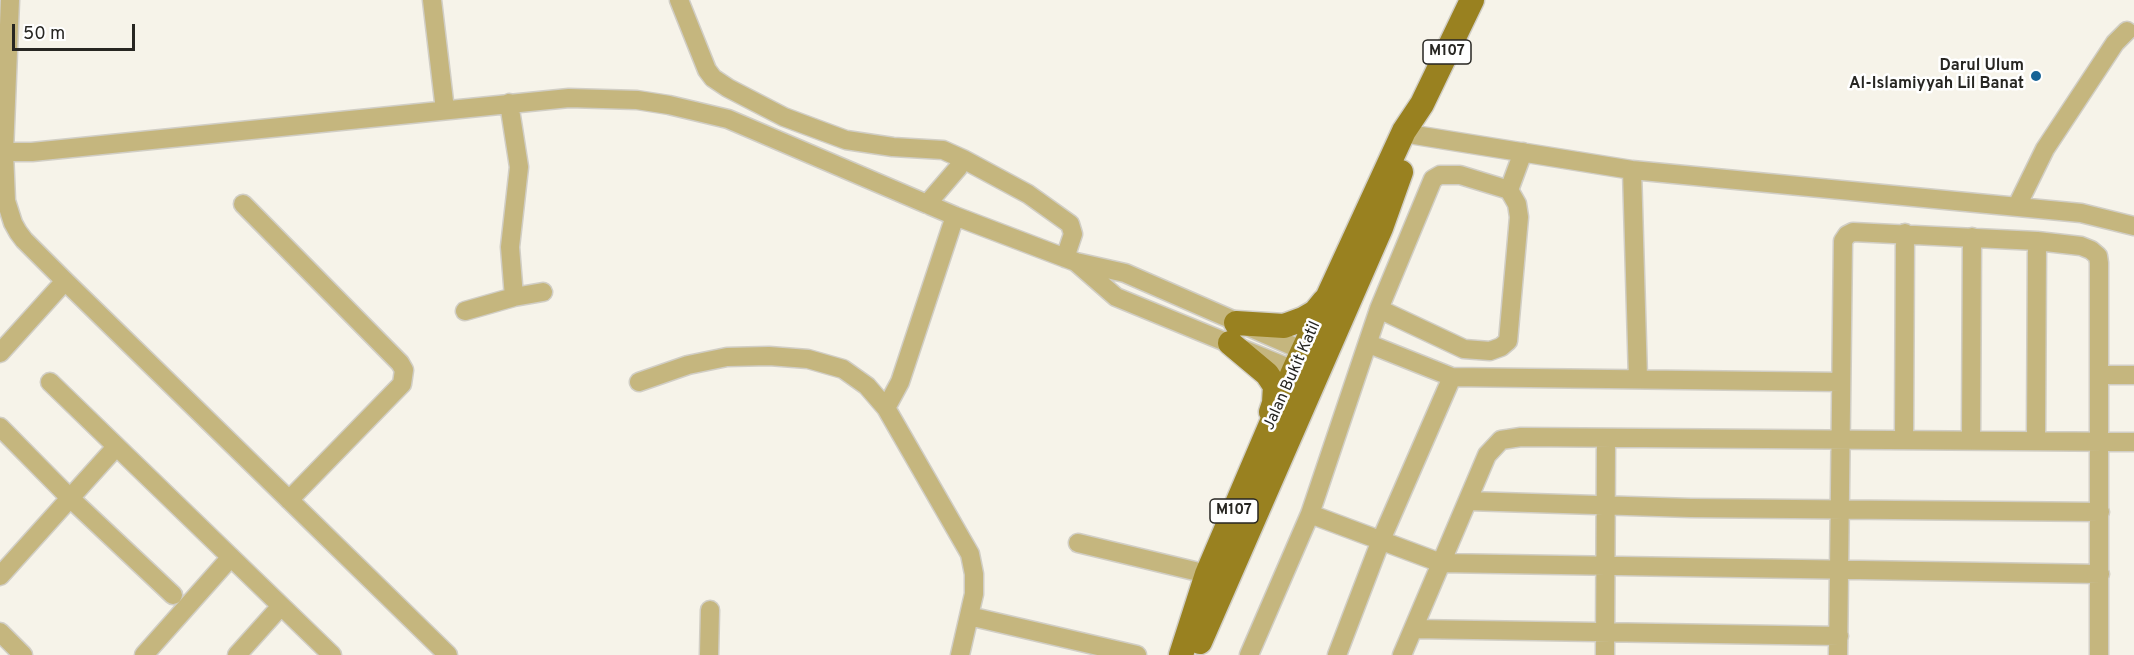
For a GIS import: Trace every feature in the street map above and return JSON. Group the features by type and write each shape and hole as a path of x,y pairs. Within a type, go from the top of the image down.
{"main road":[{"name":"Jalan Bukit Katil","path":"1181,655 1207,574 1259,452 1302,362 1329,295 1410,133 1472,0"},
{"name":"Jalan Bukit Katil","path":"1196,655 1208,622 1382,228 1410,133"},
{"path":"1233,333 1284,326 1303,319 1315,312 1329,295"},
{"path":"1302,409 1302,362 1338,327"},
{"path":"1233,333 1275,386 1274,403 1259,452"}],"street":[{"path":"10,0 2,152 6,201 13,223 24,240 448,655"},
{"path":"432,0 445,110"},
{"path":"679,0 707,70 713,78 728,88 784,117 846,140 884,146 943,150 963,159 1028,194 1070,224 1073,234 1070,260"},
{"path":"2017,206 2045,149 2115,43 2127,31"},
{"path":"2,152 32,152 568,98 647,101 728,119 955,216 1070,260 1125,273 1233,333"},
{"path":"509,104 519,167 510,247 514,297"},
{"path":"1410,133 1632,170 2080,213 2134,226"},
{"path":"1509,190 1523,152"},
{"path":"927,204 963,159"},
{"path":"1632,170 1638,379"},
{"path":"1249,655 1310,513 1379,309 1433,179 1440,175 1460,174 1509,190 1517,204 1519,217 1508,341 1501,347 1490,351 1464,350 1379,309"},
{"path":"243,204 400,363 404,370 402,384 289,500"},
{"path":"886,408 900,382 955,216"},
{"path":"1838,655 1844,241 1847,235 1853,232 2037,241 2081,246 2098,256 2099,655"},
{"path":"1904,440 1905,233"},
{"path":"1971,440 1972,237"},
{"path":"2036,441 2037,241"},
{"path":"1070,260 1116,297 1233,333 1302,362"},
{"path":"0,353 65,281"},
{"path":"465,311 514,297 543,292"},
{"path":"1369,344 1452,377 1841,382"},
{"path":"639,382 688,365 728,357 769,356 798,358 843,369 867,386 886,408 970,554 974,574 974,594 960,655"},
{"path":"2100,375 2134,375"},
{"path":"1337,655 1381,540 1452,377"},
{"path":"50,382 332,655"},
{"path":"0,427 70,498 173,595"},
{"path":"1402,655 1487,455 1501,440 1521,437 2134,442"},
{"path":"1605,655 1606,438"},
{"path":"0,576 116,447"},
{"path":"1468,501 1606,506 2100,512"},
{"path":"1310,513 1441,563 2100,574"},
{"path":"1078,543 1207,574"},
{"path":"144,655 231,557"},
{"path":"237,655 281,606"},
{"path":"709,655 710,610"},
{"path":"969,616 1137,655"},
{"path":"1414,629 1839,636"},
{"path":"0,632 23,655"}],"place":[{"name":"Darul Ulum Al-Islamiyyah Lil Banat","path":"2036,76"}]}
